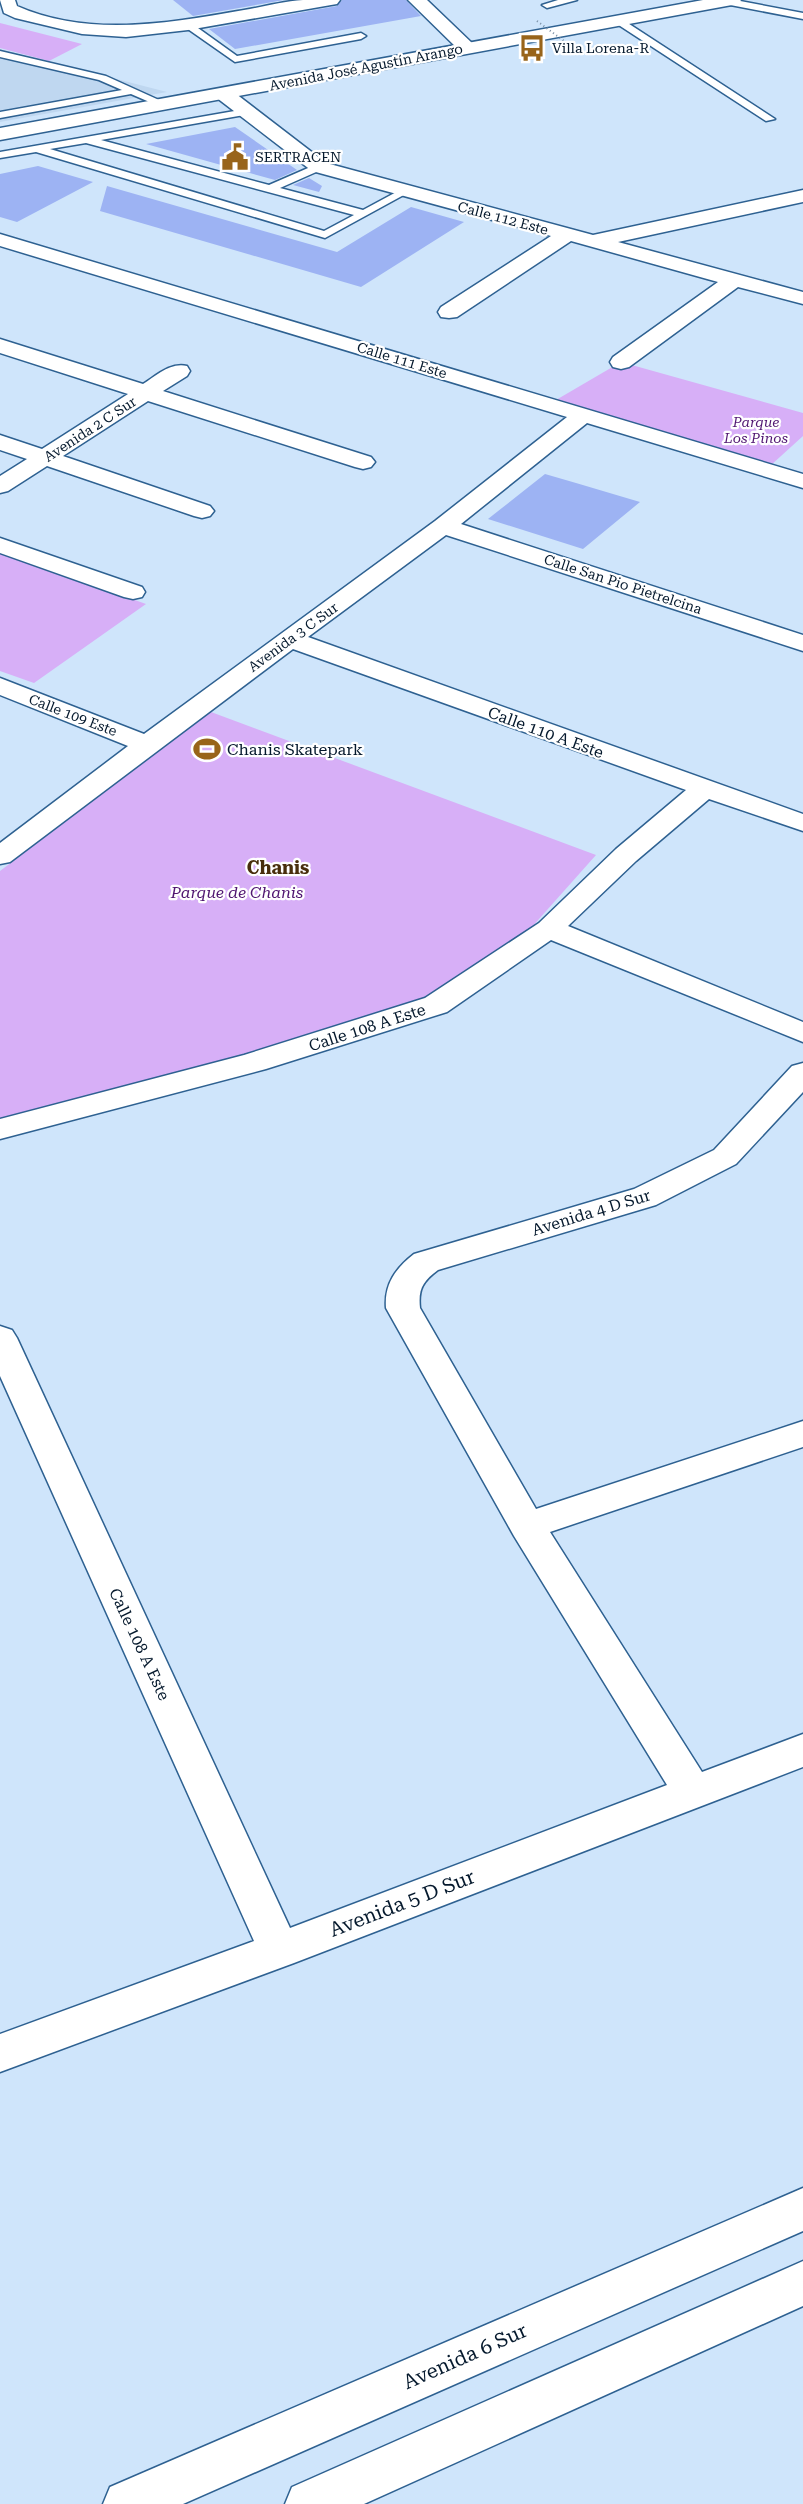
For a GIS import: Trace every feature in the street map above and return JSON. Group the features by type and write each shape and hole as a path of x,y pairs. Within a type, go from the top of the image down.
{"street":[{"path":"6,0 10,9 21,14 82,29 126,32 188,25 331,0"},
{"path":"417,0 467,48"},
{"name":"Avenida José Agustín Arango","path":"0,134 729,1"},
{"name":"Calle 112 Este","path":"224,94 319,167 803,298"},
{"path":"592,241 803,196"},
{"path":"449,312 567,235"},
{"name":"Calle 111 Este","path":"0,240 803,481"},
{"path":"621,362 734,280"},
{"path":"0,346 363,462"},
{"name":"Avenida 2 C Sur","path":"0,486 179,371"},
{"name":"Avenida 3 C Sur","path":"0,856 147,744 443,526 584,415"},
{"path":"0,442 202,511"},
{"name":"Calle San Pio Pietrelcina","path":"443,526 803,643"},
{"path":"0,545 133,592"},
{"name":"Calle 110 A Este","path":"290,639 803,823"},
{"name":"Calle 109 Este","path":"0,686 147,744"},
{"name":"Calle 108 A Este","path":"0,1129 255,1062 436,1005 549,929 626,855 704,789"},
{"path":"549,929 803,1033"},
{"name":"Avenida 4 D Sur","path":"526,1526 403,1308 400,1295 412,1271 426,1262 645,1197 725,1157 803,1073"},
{"name":"Calle 108 A Este","path":"0,1338 279,1950"},
{"path":"693,1792 526,1526 803,1434"},
{"name":"Avenida 5 D Sur","path":"0,2053 279,1950 803,1750"},
{"name":"Avenida 6 Sur","path":"127,2504 803,2209"},
{"path":"309,2504 803,2283"}],"lane":[{"path":"547,5 572,0"},
{"path":"729,1 803,16"},
{"path":"617,20 770,119"},
{"path":"188,25 235,59 361,36"},
{"path":"0,54 102,78 165,105"},
{"path":"0,115 133,91"},
{"path":"0,155 246,112"},
{"path":"87,140 364,214"},
{"path":"37,149 325,235 406,191"},
{"path":"269,189 319,167"}],"path":[{"path":"537,21 568,44"}],"shaded area":[{"path":"0,49 167,92 0,122"}],"green space":[{"path":"0,23 82,44 49,61 0,48"},
{"name":"Parque Los Pinos","path":"621,362 803,413 803,436 770,466 556,400"},
{"path":"0,552 146,604 34,683 0,671"},
{"name":"Parque de Chanis","path":"211,712 596,855 531,928 431,997 228,1061 0,1119 0,871"}],"building":[{"path":"173,0 284,0 193,16"},
{"path":"342,0 406,0 421,16 235,49 209,29 337,6"},
{"name":"SERTRACEN","path":"235,127 297,170 275,180 146,144"},
{"path":"38,166 93,182 17,222 0,217 0,174"},
{"path":"309,178 322,186 319,192 293,185"},
{"path":"107,186 337,252 411,207 464,222 361,287 100,211"},
{"path":"545,474 640,502 583,549 488,519"}],"place":[{"name":"Villa Lorena-R","path":"532,48"},
{"name":"SERTRACEN","path":"235,157"},
{"name":"Chanis Skatepark","path":"207,749"}],"district":[{"name":"Chanis","path":"278,868"}]}
